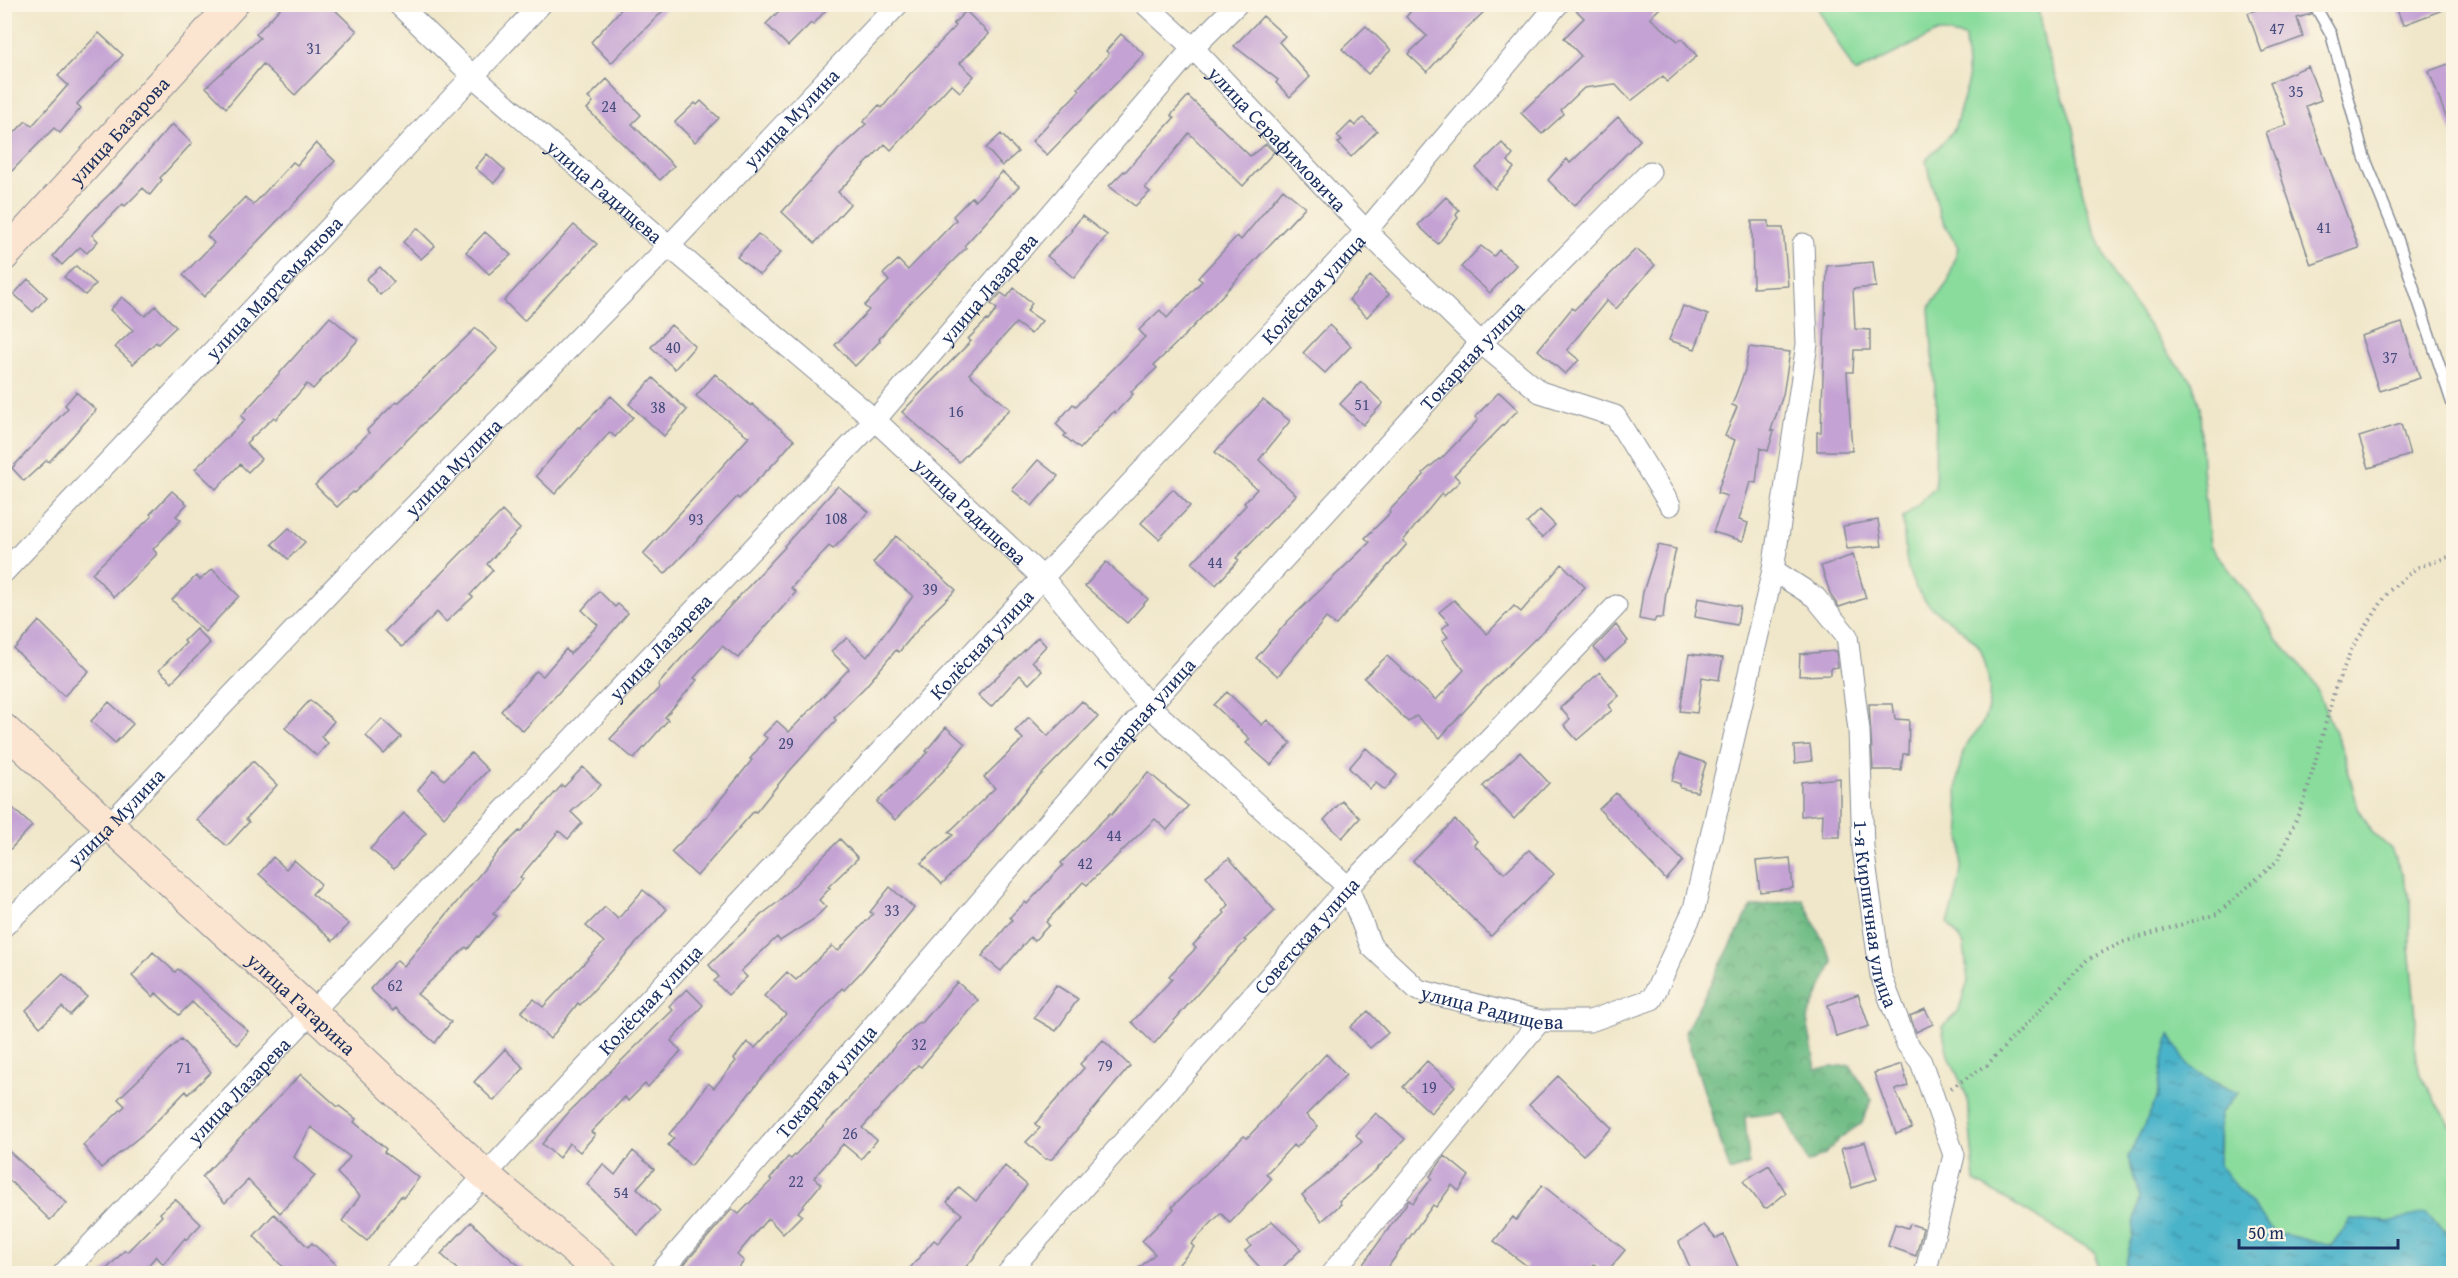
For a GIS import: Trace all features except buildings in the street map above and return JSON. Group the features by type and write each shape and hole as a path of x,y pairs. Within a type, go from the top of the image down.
{"street":[{"name":"улица Базарова","path":"4,256 233,4"},
{"name":"улица Радищева","path":"398,4 473,76 875,420 1043,578 1149,706 1348,887 1371,946 1418,990 1540,1021 1590,1021 1652,999 1694,909 1773,570 1807,344 1803,244"},
{"name":"улица Мартемьянова","path":"4,572 541,4"},
{"name":"улица Мулина","path":"4,926 108,826 335,587 669,246 898,4"},
{"name":"улица Серафимовича","path":"1145,4 1193,48 1366,231 1481,343 1540,392 1615,416 1670,506"},
{"name":"улица Лазарева","path":"63,1274 875,420 1193,48 1237,4"},
{"name":"Колёсная улица","path":"393,1274 1366,231 1558,4"},
{"name":"Токарная улица","path":"659,1274 1149,706 1481,343 1650,172"},
{"name":"1-я Кирпичная улица","path":"1773,570 1815,597 1848,636 1859,730 1863,848 1881,976 1907,1044 1921,1062 1954,1155 1925,1274"},
{"name":"Советская улица","path":"1007,1274 1348,887 1616,606"},
{"name":"улица Гагарина","path":"4,729 312,1012 484,1174 603,1274"},
{"path":"1331,1274 1540,1021"}],"lane":[{"path":"2314,4 2331,34 2364,156 2397,237 2454,409"}],"path":[{"path":"1934,1097 1964,1081 1987,1065 2087,960 2123,942 2217,914 2278,860 2305,799 2335,689 2352,648 2389,591 2416,568 2454,555"}],"green space":[{"path":"1816,5 2037,5 2045,46 2074,128 2082,189 2089,216 2113,275 2169,355 2192,381 2200,407 2202,467 2210,545 2261,611 2275,637 2311,676 2344,754 2358,808 2372,832 2391,849 2402,873 2410,899 2410,957 2416,1016 2415,1046 2420,1075 2453,1129 2453,1236 2426,1214 2388,1222 2351,1219 2331,1246 2274,1232 2219,1166 2220,1114 2238,1093 2163,1059 2157,1099 2128,1157 2140,1198 2124,1273 2098,1273 2095,1252 1975,1181 1967,1097 1947,1051 1942,1027 1958,1012 1968,981 1964,945 1948,923 1961,866 1962,847 1957,799 1959,770 1964,750 1981,726 1988,708 1987,669 1981,651 1975,642 1923,599 1916,588 1907,564 1903,518 1935,488 1936,402 1929,308 1948,282 1958,247 1940,216 1926,160 1954,130 1968,83 1965,37 1938,32 1855,73"},
{"path":"1803,899 1833,962 1807,1020 1816,1069 1850,1065 1872,1100 1862,1123 1840,1138 1824,1155 1808,1163 1783,1112 1745,1117 1749,1164 1730,1171 1685,1032 1751,907"}],"water":[{"path":"2170,1035 2188,1066 2219,1085 2238,1093 2220,1113 2218,1164 2274,1232 2331,1246 2351,1219 2388,1222 2425,1213 2453,1238 2453,1273 2124,1273 2140,1198 2128,1157 2157,1099 2163,1059"}]}
